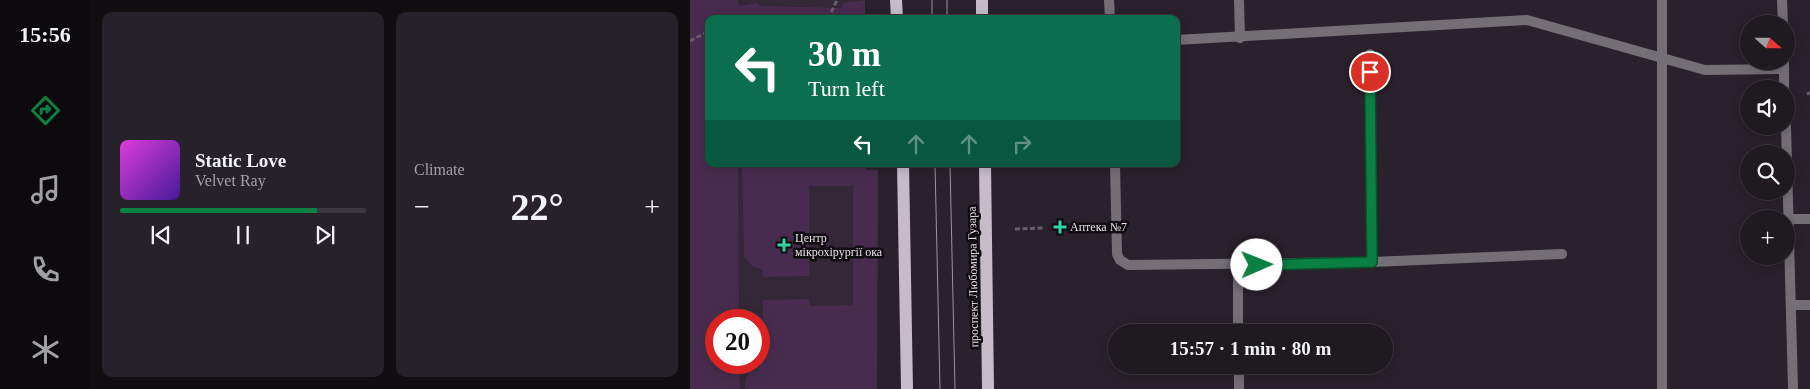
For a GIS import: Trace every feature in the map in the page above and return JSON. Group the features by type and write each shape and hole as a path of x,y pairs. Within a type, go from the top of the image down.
{"main road":[{"path":"896,0 897,15"},
{"path":"982,0 982,15"},
{"path":"903,167 907,389"},
{"name":"проспект Любомира Гузара","path":"984,167 988,389"}],"street":[{"path":"1109,0 1110,15"},
{"path":"1239,0 1240,38"},
{"path":"1662,0 1662,389"},
{"path":"1782,0 1783,15"},
{"path":"1180,40 1240,38 1527,20 1705,70 1740,68"},
{"path":"1370,54 1372,262"},
{"path":"1786,135 1789,210"},
{"path":"1114,167 1117,254 1123,264 1128,265 1372,262 1562,254"},
{"path":"1795,219 1810,219"},
{"path":"1238,265 1238,324"},
{"path":"1790,265 1793,389"},
{"path":"1791,305 1810,304"},
{"path":"1239,374 1239,389"}],"path":[{"path":"830,15 837,0"},
{"path":"690,41 705,33"},
{"path":"1015,229 1045,228"}],"shaded area":[{"name":"Центр мікрохірургії ока","path":"690,0 865,0 865,15 705,15 705,167 866,167 866,170 878,170 877,389 690,389"},
{"path":"690,0 737,0 740,6 758,3 759,6 842,8 843,3 865,0 865,15 705,15 705,167 738,167 739,309 705,309 705,374 739,374 740,389 690,389"},
{"path":"742,167 866,167 866,170 878,170 877,389 745,389 748,374 770,374 770,309 763,309 763,300 809,299 810,306 853,305 853,186 809,186 809,276 763,277 763,270 752,266 744,256"}],"tram line":[{"path":"932,0 932,15"},
{"path":"947,0 947,15"},
{"path":"935,167 940,389"},
{"path":"950,167 955,389"}],"place":[{"name":"Аптека №7","path":"1060,227"},
{"name":"Центр мікрохірургії ока","path":"784,245"}],"route":[{"path":"1257,265 1372,262 1370,72"}]}
